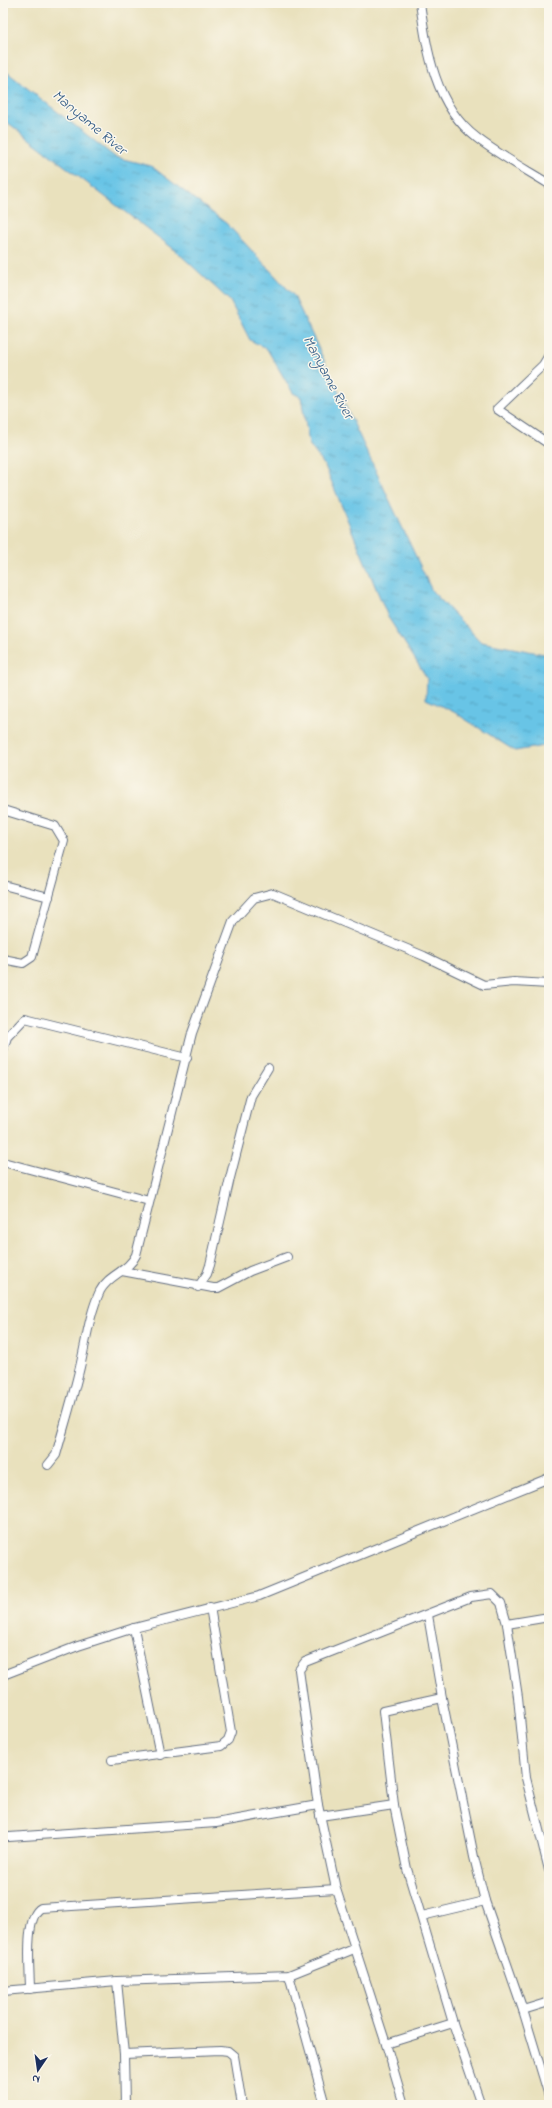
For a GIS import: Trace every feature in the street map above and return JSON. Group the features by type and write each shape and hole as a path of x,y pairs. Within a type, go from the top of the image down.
{"street":[{"path":"420,3 430,61 439,86 451,108 476,137 549,184"},
{"path":"549,354 543,365 497,409 549,444"},
{"path":"3,810 55,826 64,841 50,897 32,957 22,963 3,959"},
{"path":"3,885 50,897"},
{"path":"48,1465 56,1455 80,1368 90,1318 100,1291 109,1278 122,1271 136,1255 187,1058 192,1033 233,921 254,898 273,893 424,956 484,985 514,982 549,984"},
{"path":"3,1050 7,1037 25,1018 187,1058"},
{"path":"198,1287 207,1274 210,1265 251,1096 268,1068"},
{"path":"3,1162 149,1201"},
{"path":"122,1271 198,1287 218,1288 250,1271 287,1257"},
{"path":"3,1675 78,1646 134,1628 210,1607 259,1596 549,1478"},
{"path":"404,2105 336,1889 318,1805 299,1670 301,1666 305,1662 428,1615 471,1596 492,1594 501,1603 507,1624 518,1697 526,1778 549,1870"},
{"path":"112,1760 221,1746 228,1740 231,1732 210,1607"},
{"path":"428,1615 442,1698 474,1856 485,1901 523,2010 549,2096"},
{"path":"507,1624 549,1617"},
{"path":"134,1628 160,1755"},
{"path":"442,1698 383,1711 394,1805 407,1869 453,2023 481,2105"},
{"path":"9,1837 216,1823 318,1805"},
{"path":"320,1816 394,1805"},
{"path":"30,1989 29,1942 35,1914 41,1908 336,1889"},
{"path":"422,1916 485,1901"},
{"path":"3,1991 117,1981 289,1975 354,1950"},
{"path":"289,1975 324,2105"},
{"path":"117,1981 124,2054 125,2105"},
{"path":"523,2010 549,2002"},
{"path":"386,2044 453,2023"},
{"path":"124,2054 220,2050 228,2051 234,2056 242,2105"}],"water":[{"name":"Manyame River","path":"3,69 115,157 151,166 227,224 294,296 432,591 481,642 549,655 549,745 515,751 454,712 426,699 427,678 388,617 325,466 309,444 301,397 293,393 267,349 250,340 230,301 175,250 3,119"}]}
